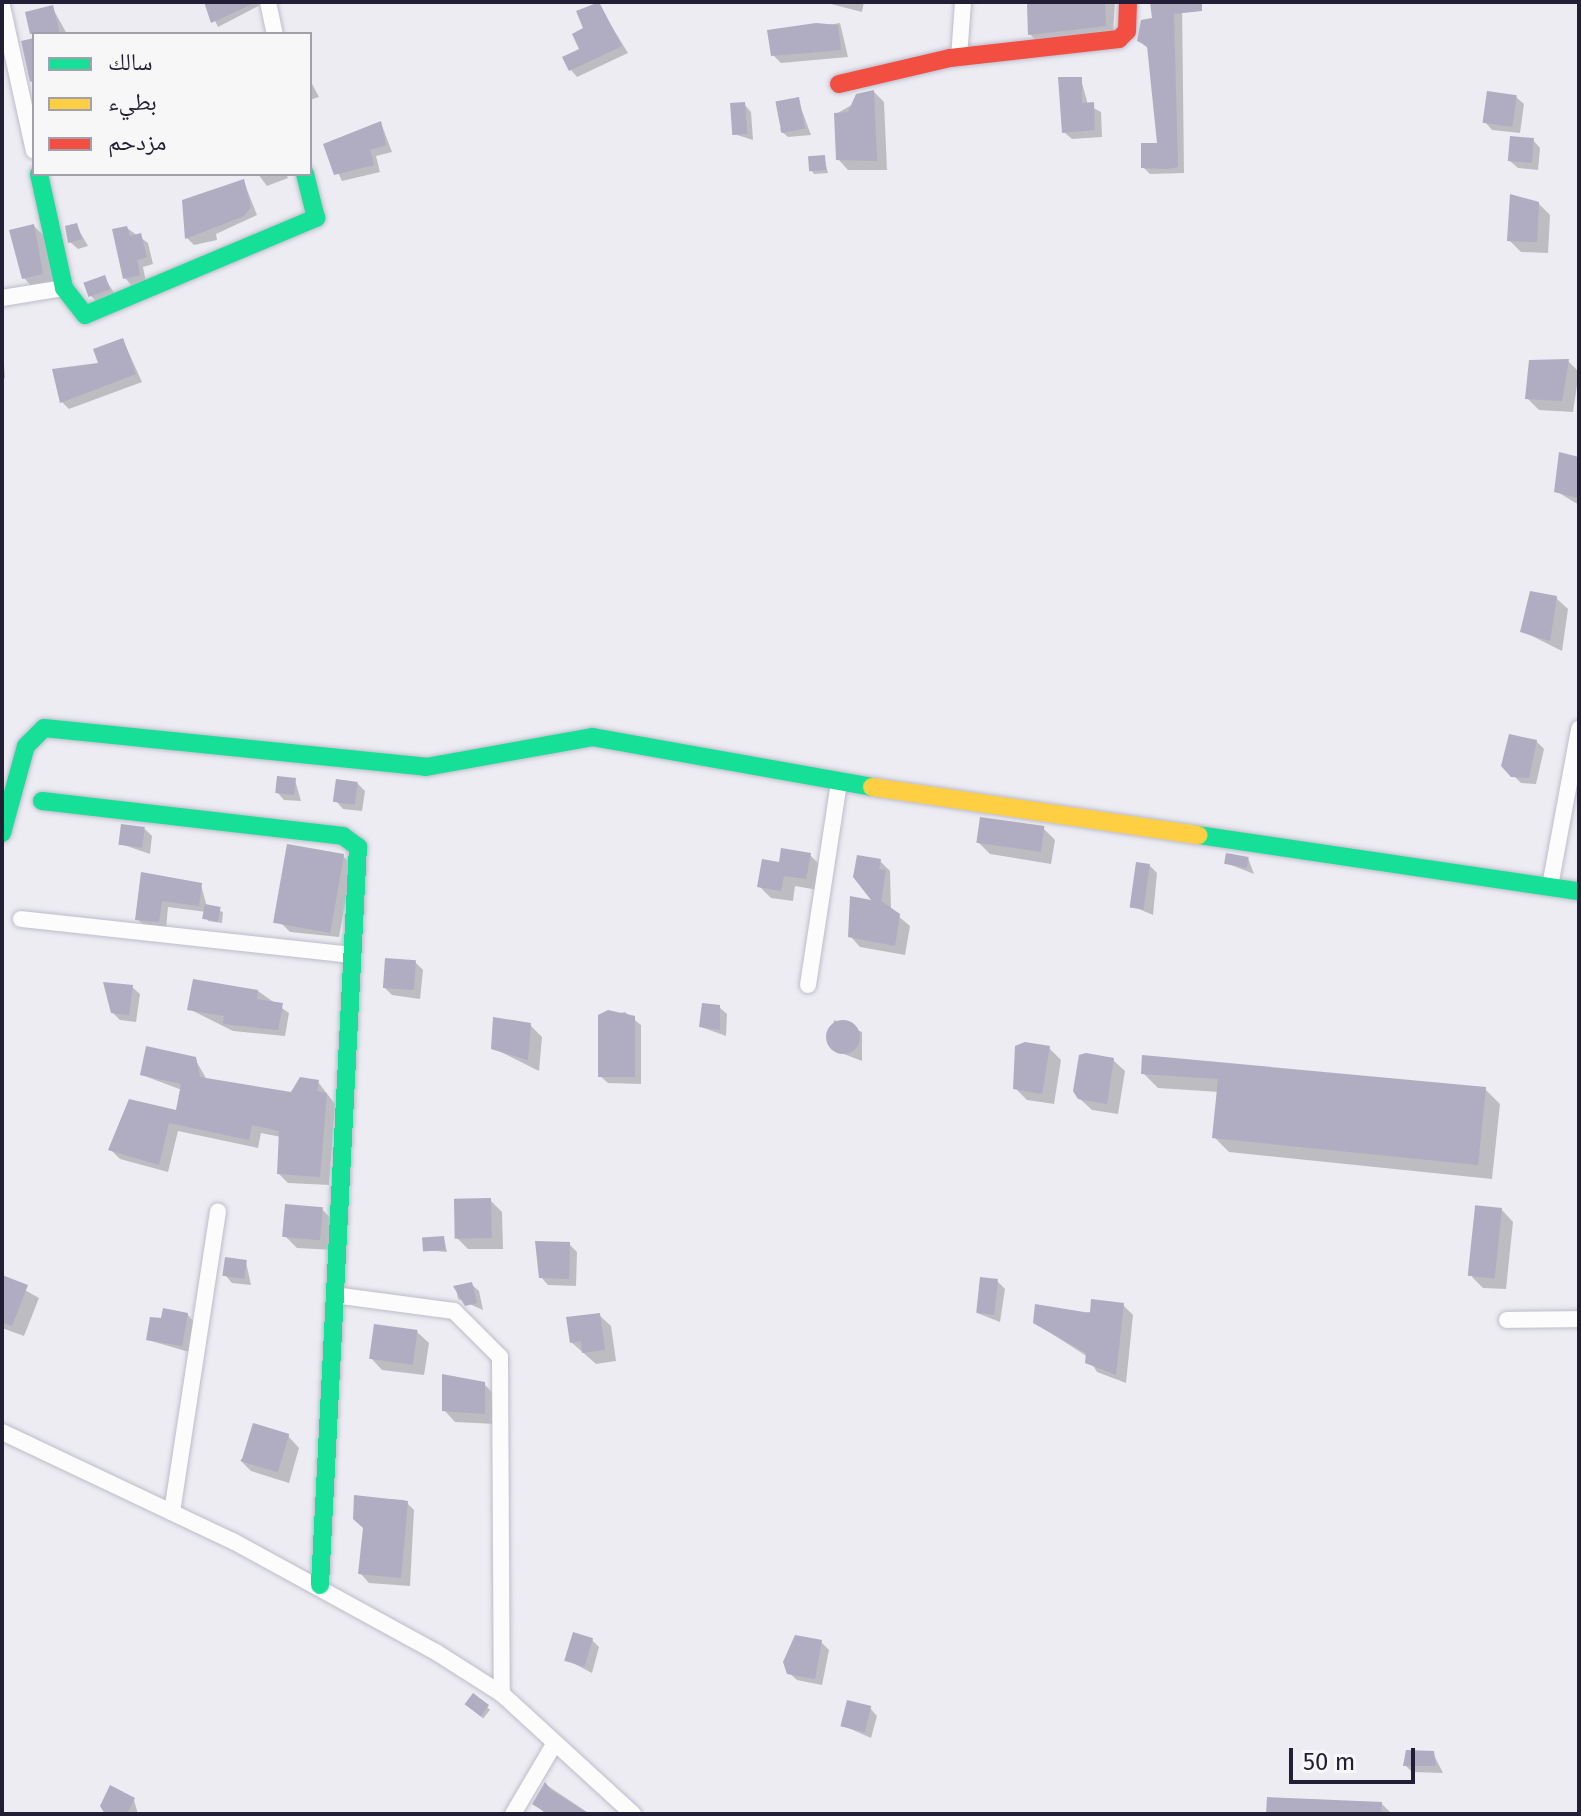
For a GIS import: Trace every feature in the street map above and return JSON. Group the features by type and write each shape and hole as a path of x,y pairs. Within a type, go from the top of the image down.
{"street":[{"path":"268,2 275,32"},
{"path":"959,58 963,2"},
{"path":"839,84 959,58 1119,39 1127,31 1128,2"},
{"path":"2,6 32,142"},
{"path":"39,176 64,288 79,313 97,314 316,218 306,176"},
{"path":"2,298 64,288"},
{"path":"2,833 33,733 66,725 200,747 426,767 592,737 839,782 1579,891"},
{"path":"1550,886 1579,729"},
{"path":"808,985 839,782"},
{"path":"42,801 352,839 359,862 351,955 320,1585"},
{"path":"21,919 351,955"},
{"path":"172,1512 218,1211"},
{"path":"334,1295 454,1311 500,1357 502,1694"},
{"path":"1507,1320 1579,1319"},
{"path":"2,1432 320,1585 502,1694 553,1746 633,1814"},
{"path":"513,1814 553,1746"}],"building":[{"path":"204,2 257,2 211,23"},
{"path":"599,2 622,46 569,71 562,57 579,49 572,34 583,28 576,11"},
{"path":"1150,2 1202,2 1202,11 1174,14 1178,167 1167,169 1141,168 1141,143 1157,143 1147,46 1137,41 1141,20 1152,18"},
{"path":"1105,3 1106,26 1028,35 1027,4"},
{"path":"53,5 60,32 30,34 25,12"},
{"path":"816,23 838,25 841,50 771,56 767,30"},
{"path":"32,38 30,82 21,41"},
{"path":"1058,77 1082,77 1082,103 1094,102 1095,130 1062,133"},
{"path":"874,90 877,161 836,160 834,113 848,112 856,94"},
{"path":"1487,91 1517,95 1512,127 1483,123"},
{"path":"799,97 805,128 782,133 775,102"},
{"path":"745,102 747,134 732,135 730,103"},
{"path":"381,121 386,145 370,150 374,165 334,175 323,144"},
{"path":"1510,136 1534,138 1532,163 1508,161"},
{"path":"825,155 826,170 809,171 808,156"},
{"path":"244,179 251,207 244,216 185,239 182,200"},
{"path":"1510,194 1539,202 1537,242 1507,241"},
{"path":"77,223 82,239 68,243 65,226"},
{"path":"34,224 43,274 22,279 9,230"},
{"path":"127,226 130,236 141,233 147,257 137,260 140,275 123,279 112,229"},
{"path":"105,275 110,289 89,297 83,283"},
{"path":"123,338 136,374 60,403 52,369 98,363 93,349"},
{"path":"1569,359 1562,401 1525,399 1529,360"},
{"path":"1559,452 1579,457 1579,498 1554,492"},
{"path":"1530,591 1557,596 1550,641 1520,632"},
{"path":"1509,734 1537,740 1529,778 1511,777 1501,766"},
{"path":"277,776 296,778 294,795 275,793"},
{"path":"336,779 358,782 355,805 333,802"},
{"path":"980,817 1044,826 1041,852 976,843"},
{"path":"121,824 145,827 142,848 118,845"},
{"path":"287,844 344,854 330,933 273,923"},
{"path":"781,848 811,853 806,879 784,876 781,891 757,887 762,859 779,862"},
{"path":"1226,853 1249,857 1247,868 1224,864"},
{"path":"857,855 881,859 879,869 886,870 881,901 900,914 895,946 848,937 850,896 871,900 853,877"},
{"path":"1136,862 1150,864 1143,910 1130,908"},
{"path":"141,872 202,883 199,906 162,901 159,922 135,920"},
{"path":"205,904 221,907 218,922 202,919"},
{"path":"385,958 416,960 414,990 383,988"},
{"path":"193,979 258,990 257,999 283,1003 278,1030 223,1024 224,1016 187,1010"},
{"path":"103,982 133,985 129,1015 111,1013"},
{"path":"702,1003 720,1005 720,1030 699,1027"},
{"path":"608,1010 635,1016 635,1077 598,1077 598,1015"},
{"path":"493,1017 531,1023 528,1060 491,1049"},
{"path":"843,1020 855,1025 860,1037 855,1049 843,1054 831,1049 826,1037 831,1025"},
{"path":"1025,1042 1050,1046 1042,1094 1013,1089 1015,1046"},
{"path":"146,1046 196,1057 200,1077 291,1092 300,1077 319,1080 317,1091 327,1093 320,1177 277,1174 279,1131 252,1125 249,1140 169,1123 159,1165 108,1150 129,1099 176,1110 181,1084 140,1075"},
{"path":"1086,1053 1114,1058 1107,1104 1078,1099 1073,1091 1079,1055"},
{"path":"1142,1055 1486,1087 1478,1165 1212,1138 1218,1079 1141,1074"},
{"path":"491,1198 492,1238 455,1239 454,1199"},
{"path":"285,1204 323,1207 320,1240 282,1237"},
{"path":"1475,1205 1502,1208 1495,1279 1468,1276"},
{"path":"444,1236 445,1250 423,1252 422,1238"},
{"path":"535,1241 570,1242 569,1279 539,1278"},
{"path":"225,1257 247,1260 244,1279 222,1276"},
{"path":"2,1275 28,1285 12,1326 2,1322"},
{"path":"980,1277 998,1279 994,1315 976,1313"},
{"path":"472,1282 477,1303 465,1306 453,1286"},
{"path":"1091,1299 1124,1303 1116,1375 1085,1363 1086,1353 1033,1323 1035,1304 1090,1313"},
{"path":"163,1308 188,1313 182,1346 146,1340 150,1317 161,1318"},
{"path":"600,1313 605,1350 582,1353 581,1341 570,1343 566,1317"},
{"path":"374,1324 418,1330 413,1365 369,1359"},
{"path":"442,1374 485,1382 485,1414 442,1411"},
{"path":"253,1423 289,1434 278,1472 241,1461"},
{"path":"354,1495 408,1501 401,1578 358,1574 363,1528 353,1519"},
{"path":"573,1632 593,1638 584,1667 564,1661"},
{"path":"795,1635 822,1640 815,1679 787,1674 783,1662"},
{"path":"473,1693 489,1705 481,1716 465,1704"},
{"path":"847,1700 871,1706 865,1732 840,1726"},
{"path":"1406,1750 1434,1751 1436,1766 1403,1766"},
{"path":"545,1782 551,1790 589,1814 548,1814 532,1804"},
{"path":"110,1785 135,1798 127,1814 105,1814 100,1806"},
{"path":"1267,1797 1382,1802 1381,1814 1266,1814"}],"traffic: fast":[{"path":"39,176 64,288 85,315 316,218 306,176"},
{"path":"2,833 26,746 44,728 426,767 592,737 872,787"},
{"path":"42,801 343,836 358,847 320,1585"},
{"path":"1198,835 1579,891"}],"traffic: slow":[{"path":"872,787 1198,835"}],"traffic: jam":[{"path":"839,84 950,58 1119,39 1127,31 1128,2"}]}
